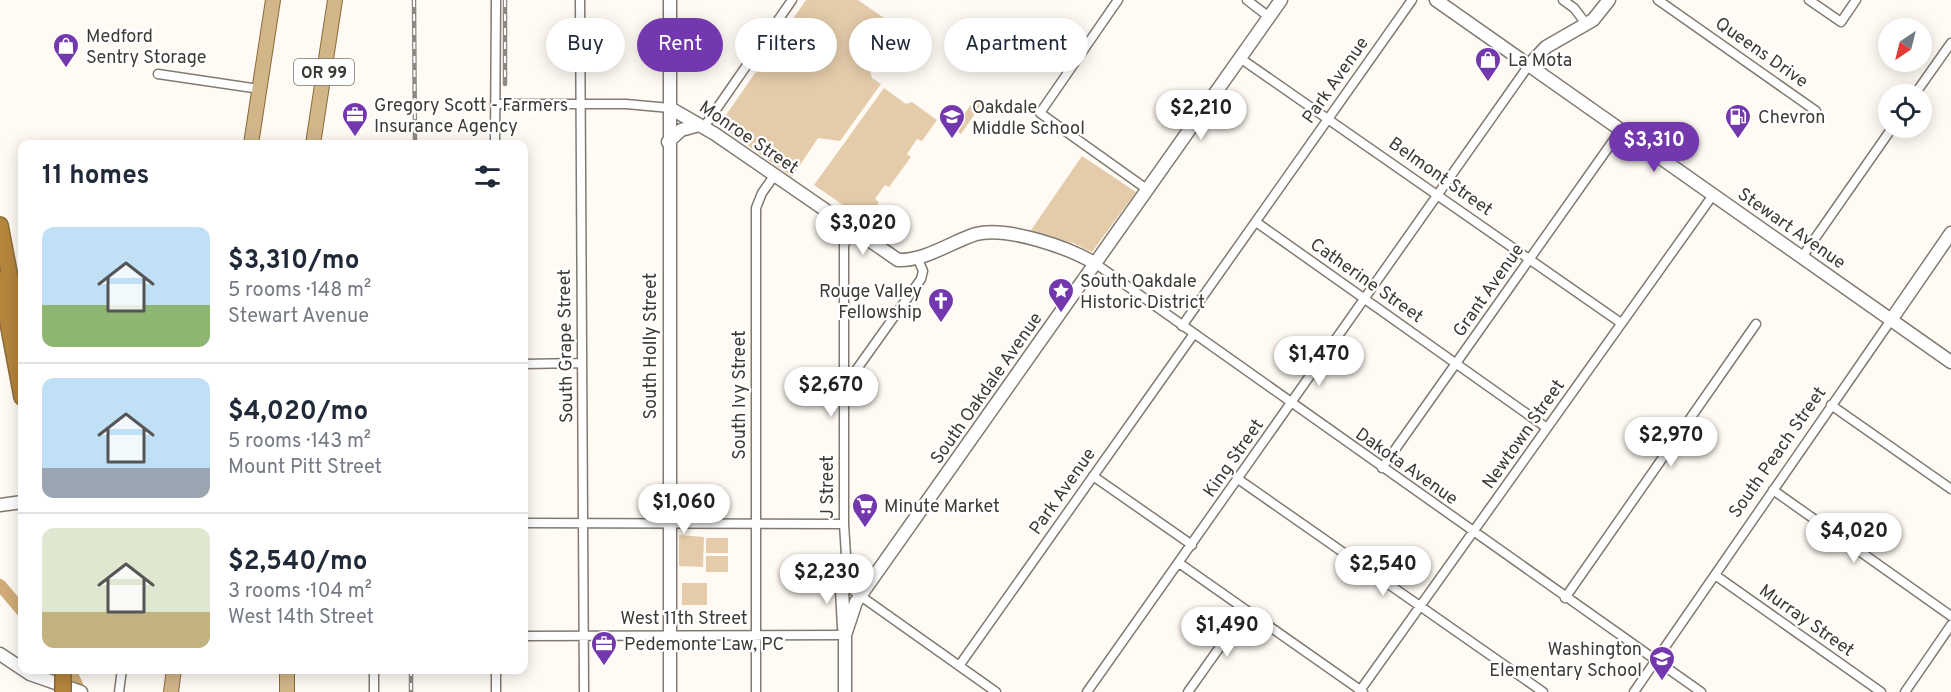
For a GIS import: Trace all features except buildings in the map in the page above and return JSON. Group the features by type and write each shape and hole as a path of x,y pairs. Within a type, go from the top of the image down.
{"highway":[{"path":"0,225 18,319"},
{"path":"0,280 18,376"},
{"path":"63,674 63,692"},
{"path":"73,674 73,692"}],"main road":[{"path":"252,140 273,0"},
{"name":"OR 99","path":"315,140 332,1"},
{"path":"171,692 173,674"},
{"path":"287,674 287,692"}],"street":[{"path":"495,140 496,0"},
{"name":"South Grape Street","path":"580,0 584,692"},
{"name":"South Holly Street","path":"670,0 668,142 670,692"},
{"path":"668,142 681,130 701,126 792,0"},
{"path":"1118,0 1040,112 1148,190"},
{"path":"1247,0 1269,17"},
{"name":"South Oakdale Avenue","path":"845,692 844,635 850,614 860,597 1281,0"},
{"name":"Park Avenue","path":"1182,326 1412,0"},
{"name":"Stewart Avenue","path":"1436,0 1951,362"},
{"path":"1563,0 1574,8 1587,25"},
{"path":"1529,66 1546,47 1587,25 1608,0"},
{"name":"Queens Drive","path":"1658,0 1816,111"},
{"path":"1809,0 1840,22 1856,0"},
{"path":"1922,84 1951,43"},
{"name":"Belmont Street","path":"1240,58 1329,117 1621,323"},
{"name":"King Street","path":"1087,692 1529,66"},
{"path":"158,74 259,89"},
{"name":"Monroe Street","path":"495,104 580,104 670,108 701,126 898,261 917,257 977,234 999,233 1069,250 1096,264"},
{"name":"Grant Avenue","path":"1382,468 1620,130"},
{"path":"1802,257 1885,138"},
{"name":"South Ivy Street","path":"756,692 756,208 762,193 774,176"},
{"name":"Newtown Street","path":"1361,691 1713,195"},
{"name":"Catherine Street","path":"1256,222 1547,428"},
{"name":"J Street","path":"845,576 844,245 852,230"},
{"name":"South Peach Street","path":"1634,692 1951,233"},
{"path":"844,388 921,279 922,271 917,257"},
{"name":"Dakota Avenue","path":"1096,264 1193,335 1701,692"},
{"path":"1565,598 1756,324"},
{"name":"Park Avenue","path":"959,666 1193,335"},
{"path":"528,364 581,363"},
{"path":"1832,405 1951,489"},
{"path":"1093,476 1192,545"},
{"path":"1238,479 1543,692"},
{"path":"1773,490 1951,616"},
{"path":"0,505 18,503"},
{"path":"528,523 844,524"},
{"path":"1179,563 1361,691"},
{"name":"Murray Street","path":"1715,575 1881,692"},
{"path":"845,576 848,587 860,597 996,692"},
{"path":"844,635 842,611 845,576"},
{"path":"1188,692 1246,609"},
{"path":"1905,692 1951,626"},
{"name":"West 11th Street","path":"528,636 844,635"},
{"path":"0,654 18,665"},
{"path":"33,674 41,679 81,692"},
{"path":"119,692 121,674"},
{"path":"374,692 375,674"},
{"path":"496,674 496,692"}],"shaded area":[{"path":"806,0 858,0 884,18 849,18 849,72 870,72 872,78 881,84 840,141 818,138 792,177 719,125 756,72 837,72 837,18 793,18"},
{"path":"884,88 906,104 912,102 937,120 922,141 917,139 907,154 911,157 889,187 885,185 875,199 879,202 868,217 863,219 814,185"},
{"path":"976,97 983,102 961,134 954,129"},
{"path":"1082,156 1136,192 1092,252 1073,243 1029,233"},
{"path":"679,535 704,537 703,567 679,566"},
{"path":"706,538 728,538 728,553 706,553"},
{"path":"706,556 728,556 728,572 706,572"},
{"path":"682,583 707,583 707,605 682,605"}],"waterway":[{"path":"0,585 18,606"},
{"path":"72,674 80,692"}],"railway":[{"path":"414,0 415,140"},
{"path":"505,0 505,84"},
{"path":"411,674 411,692"}],"place":[{"name":"Medford Sentry Storage","path":"66,69"},
{"name":"La Mota","path":"1488,83"},
{"name":"Gregory Scott - Farmers Insurance Agency","path":"355,138"},
{"name":"Oakdale Middle School","path":"952,140"},
{"name":"Chevron","path":"1738,140"},
{"name":"South Oakdale Historic District","path":"1061,314"},
{"name":"Rouge Valley Fellowship","path":"941,324"},
{"name":"Minute Market","path":"865,529"},
{"name":"Pedemonte Law, PC","path":"604,667"},
{"name":"Washington Elementary School","path":"1662,682"}]}
